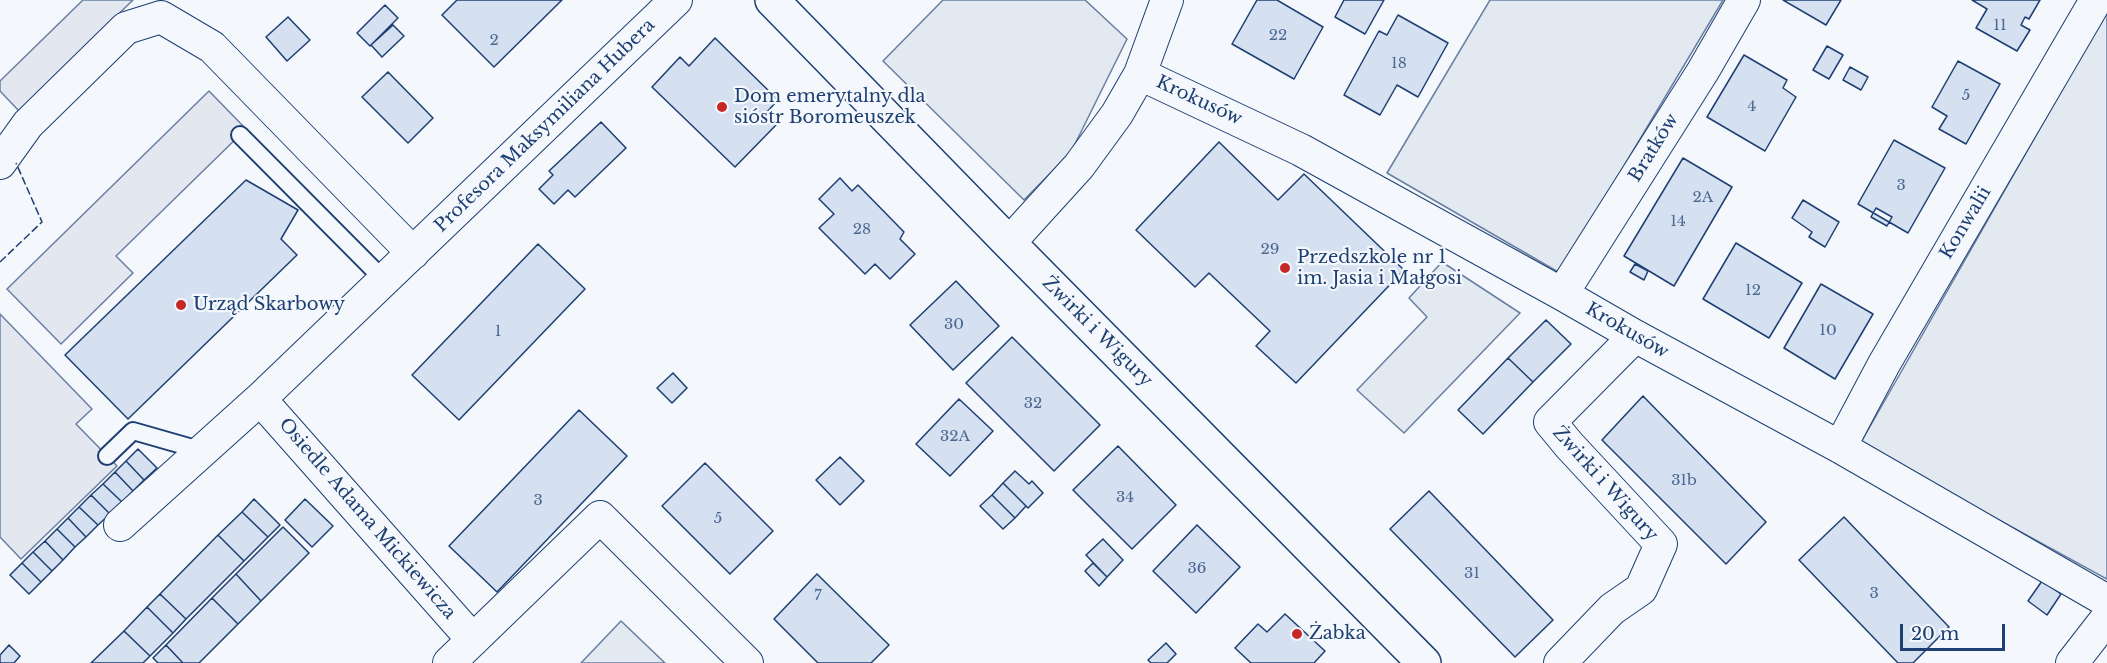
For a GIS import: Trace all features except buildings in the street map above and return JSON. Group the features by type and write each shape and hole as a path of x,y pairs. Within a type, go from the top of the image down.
{"street":[{"name":"Profesora Maksymiliana Hubera","path":"120,525 260,399 676,0"},
{"name":"Żwirki i Wigury","path":"772,0 1424,663"},
{"name":"Krokusów","path":"1009,243 1098,141 1140,74 1167,0"},
{"name":"Bratków","path":"1562,294 1703,70 1744,0"},
{"name":"Konwalii","path":"1840,447 1884,364 2096,0"},
{"path":"0,163 28,124 126,28 161,17 212,47 413,253"},
{"name":"Krokusów","path":"1140,74 1301,150 1840,447 2107,601"},
{"name":"Żwirki i Wigury","path":"1560,663 1612,609 1641,589 1661,544 1550,422 1635,336"},
{"name":"Osiedle Adama Mickiewicza","path":"260,399 473,640"},
{"path":"449,663 600,517 747,663"},
{"path":"2072,663 2107,618"}],"lane":[{"path":"240,135 384,280"},
{"path":"107,456 133,431 203,451"}],"shaded area":[{"path":"83,0 133,0 19,111 0,91 0,81"},
{"path":"943,0 1085,0 1127,39 1071,152 1024,200 883,61"},
{"path":"1490,0 1723,0 1560,273 1387,173"},
{"path":"2107,11 2107,579 1860,444"},
{"path":"209,91 246,129 116,256 133,273 61,344 7,289"},
{"path":"1442,262 1520,313 1404,433 1357,390 1427,317 1409,298"},
{"path":"0,314 92,409 76,424 117,466 21,559 0,537"},
{"path":"621,621 665,663 581,663"}],"fence":[{"path":"0,262 42,222 16,163"}],"place":[{"name":"Dom emerytalny dla sióstr Boromeuszek","path":"722,107"},
{"name":"Przedszkole nr 1 im. Jasia i Małgosi","path":"1285,268"},
{"name":"Urząd Skarbowy","path":"181,305"},
{"name":"Żabka","path":"1297,634"}]}
